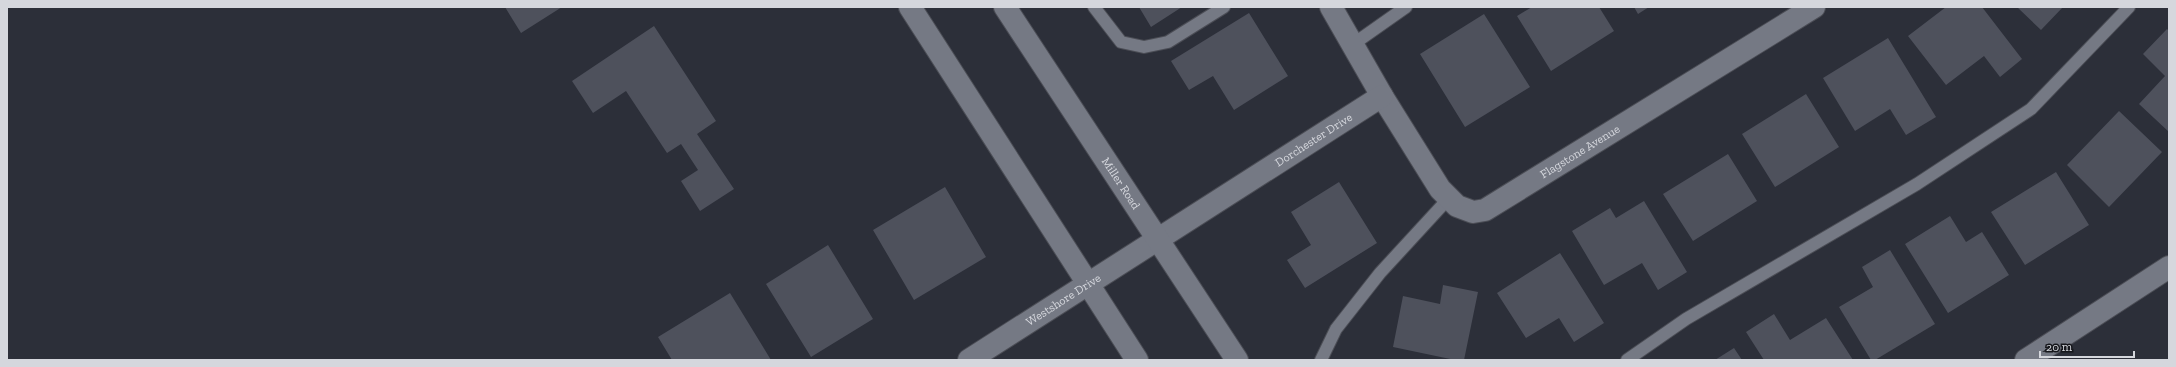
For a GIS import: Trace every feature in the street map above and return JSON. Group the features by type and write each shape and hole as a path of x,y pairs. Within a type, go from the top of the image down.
{"street":[{"path":"910,7 1138,360"},
{"name":"Miller Road","path":"1005,7 1237,360"},
{"path":"1331,7 1382,96"},
{"name":"Flagstone Avenue","path":"1382,96 1440,189 1457,206 1473,212 1485,210 1814,7"},
{"name":"Dorchester Drive","path":"1159,240 1382,96"},
{"name":"Westshore Drive","path":"969,360 1159,240"},
{"path":"2026,360 2169,267"}],"lane":[{"path":"1094,7 1121,42 1144,47 1168,42 1224,7"},
{"path":"1352,45 1406,7"},
{"path":"1627,360 1686,319 1917,184 2032,110 2129,7"},
{"path":"1321,360 1336,329 1380,273 1449,198"}],"building":[{"path":"505,7 562,7 521,33"},
{"path":"1139,7 1182,7 1151,27"},
{"path":"1532,7 1599,7 1614,31 1551,71 1517,16"},
{"path":"1634,7 1649,7 1638,14"},
{"path":"1946,7 1982,7 2022,59 2000,77 1984,56 1946,85 1908,36"},
{"path":"2017,7 2063,7 2041,30"},
{"path":"1249,13 1288,76 1234,110 1213,76 1189,90 1171,61"},
{"path":"1484,14 1530,87 1465,127 1420,54"},
{"path":"654,26 716,121 697,134 734,189 700,211 681,181 698,170 681,144 667,153 626,91 593,113 572,81"},
{"path":"2167,29 2169,31 2169,132 2139,104 2165,76 2143,54"},
{"path":"1888,38 1936,117 1906,135 1890,109 1855,131 1823,78"},
{"path":"1806,94 1839,147 1775,187 1742,134"},
{"path":"2119,111 2162,152 2109,207 2067,165"},
{"path":"1728,154 1757,201 1693,241 1663,194"},
{"path":"2056,172 2089,225 2025,265 1991,212"},
{"path":"1339,182 1377,243 1305,288 1287,260 1311,245 1291,212"},
{"path":"945,187 986,257 914,300 873,230"},
{"path":"1644,201 1687,272 1658,290 1642,263 1604,285 1572,231 1610,208 1616,218"},
{"path":"1950,216 1966,242 1982,232 2009,275 1948,313 1905,244"},
{"path":"828,245 873,319 811,357 766,284"},
{"path":"1890,250 1935,324 1875,360 1871,360 1839,307 1873,287 1862,267"},
{"path":"1560,253 1604,323 1574,342 1559,318 1526,338 1497,293"},
{"path":"1443,285 1478,292 1464,360 1455,360 1393,347 1403,296 1440,304"},
{"path":"730,293 771,360 672,360 658,337"},
{"path":"1774,314 1790,340 1826,318 1853,360 1764,360 1746,332"},
{"path":"1734,348 1742,360 1715,360"}]}
